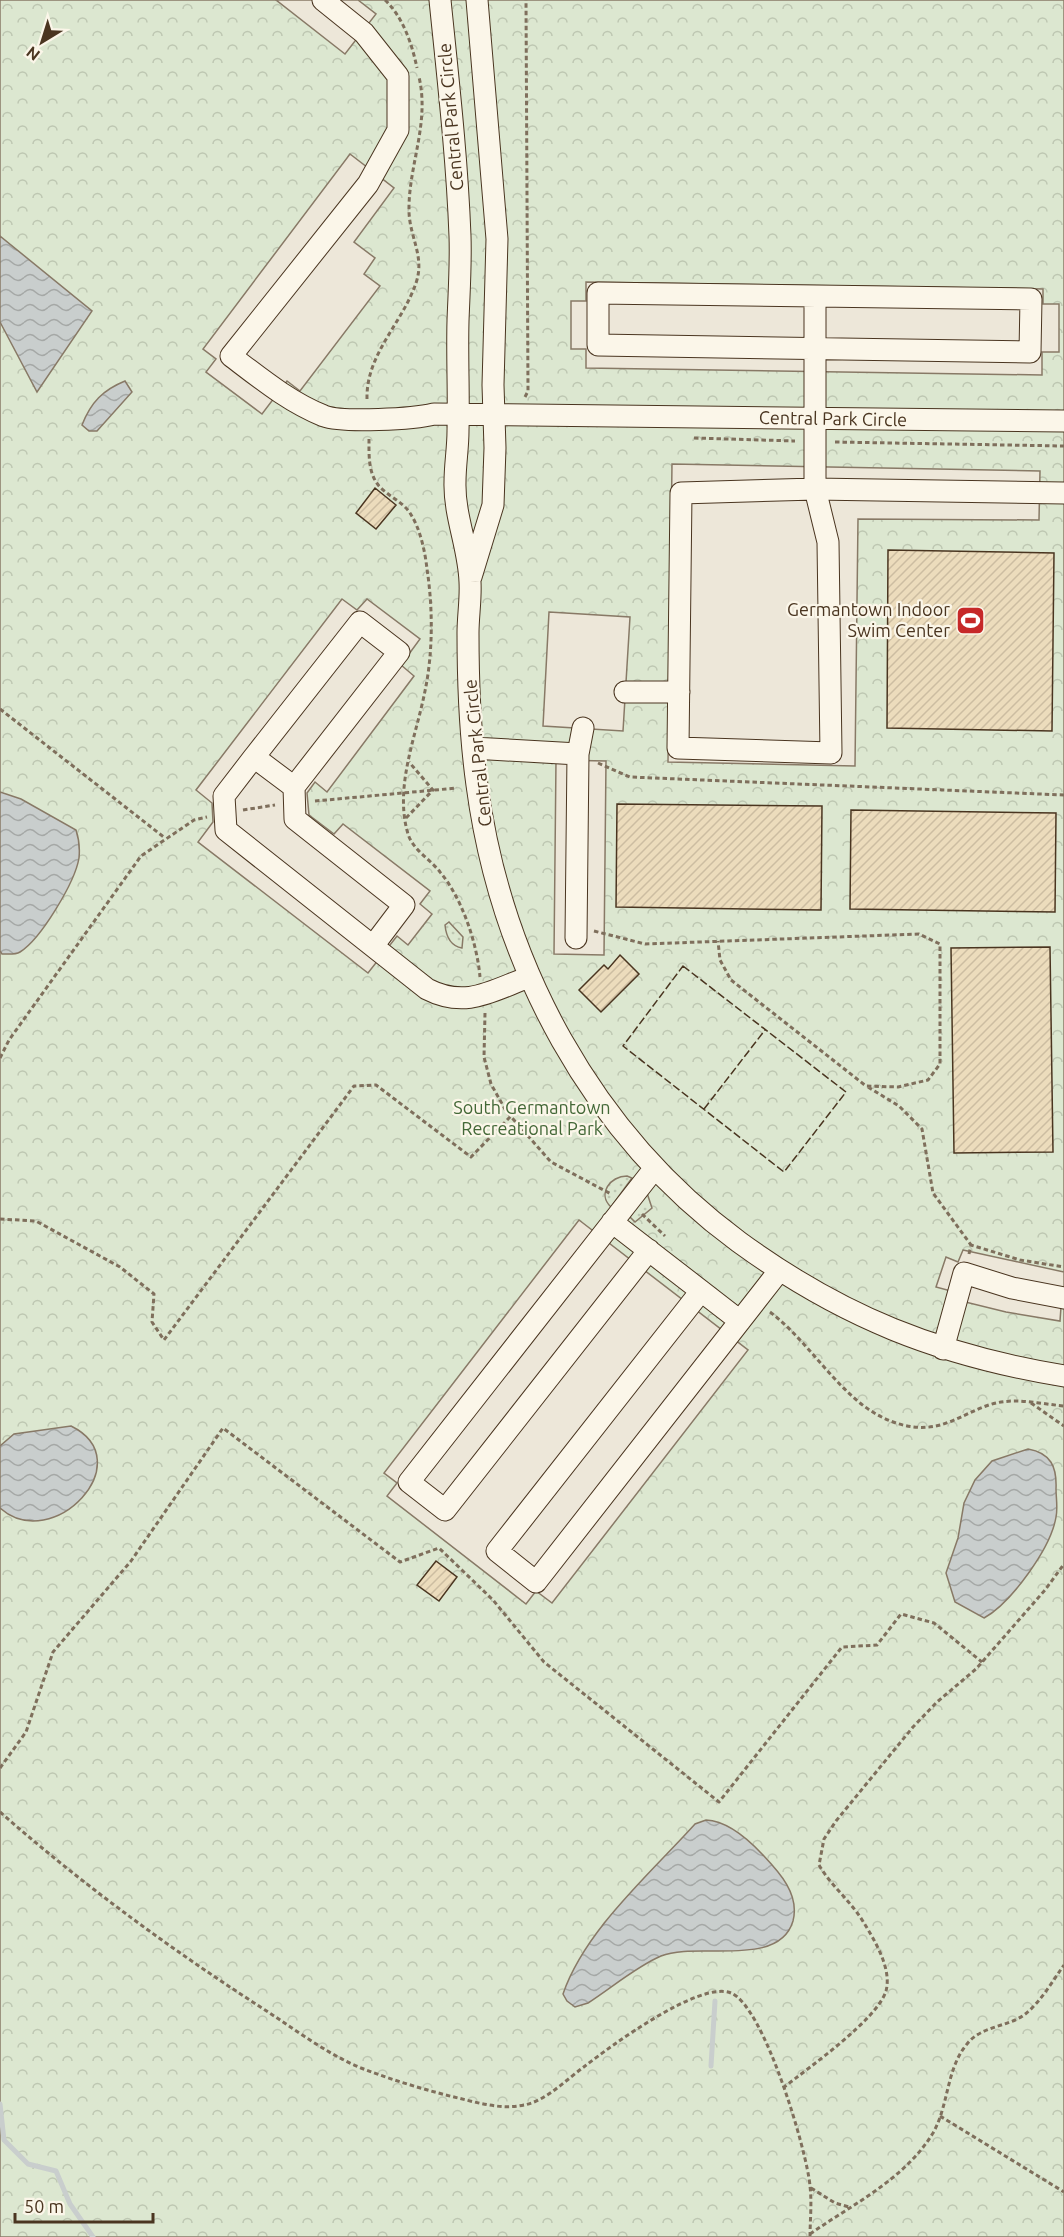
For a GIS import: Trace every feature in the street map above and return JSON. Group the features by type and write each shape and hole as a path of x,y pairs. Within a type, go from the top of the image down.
{"street":[{"path":"323,0 364,33 398,76 399,130 368,184 231,356 285,396 326,417 409,420 435,414 458,414"},
{"name":"Central Park Circle","path":"440,0 450,94 460,240 458,414 454,486 470,580 468,634 473,748 489,855 505,910 529,977 569,1056 610,1117 654,1169 705,1216 779,1271 840,1306 885,1328 943,1349 1006,1366 1064,1376"},
{"name":"Central Park Circle","path":"470,580 493,504 495,448 497,239 477,0"},
{"path":"598,293 1030,299 1030,351 814,348 598,345 598,293"},
{"path":"815,296 813,418 815,489 828,542 831,753 678,748 681,493 815,489 1064,493"},
{"name":"Central Park Circle","path":"458,414 1064,421"},
{"path":"373,946 404,905 295,819 295,795 399,652 360,622 224,796 226,830 427,989 449,998 473,998 529,977"},
{"path":"626,692 679,692"},
{"path":"576,931 578,754 583,729"},
{"path":"473,748 578,754"},
{"path":"254,757 295,795"},
{"path":"649,1250 445,1510 409,1482 654,1169"},
{"path":"612,1222 740,1321"},
{"path":"701,1291 497,1551 536,1582 779,1271"},
{"path":"943,1349 964,1273 1012,1288 1064,1298"}],"path":[{"path":"516,415 528,391 526,0"},
{"path":"369,438 380,438"},
{"path":"684,438 1064,446"},
{"path":"0,709 165,838"},
{"path":"578,754 630,777 1064,795"},
{"path":"409,762 433,790"},
{"path":"0,1058 9,1040 124,875 141,856 194,820 295,795 433,790 477,786"},
{"path":"405,819 433,790"},
{"path":"576,931 645,944 919,934 940,944 940,1064 928,1080 898,1087 866,1086"},
{"path":"718,941 720,960 731,980 866,1086 899,1106 922,1129 933,1193 971,1245 1020,1260 1064,1267"},
{"path":"0,1219 36,1221 120,1267 154,1294 152,1322 164,1340 354,1086 376,1085 471,1157 511,1116"},
{"path":"964,1273 971,1245"},
{"path":"1030,1403 1064,1426"},
{"path":"0,1768 26,1732 53,1652 131,1561 223,1428 400,1562 439,1548 493,1600 544,1662 719,1802 842,1647 877,1645 901,1614 934,1623 982,1662"},
{"path":"783,2088 862,2024 878,2006 886,1991 886,1974 877,1947 852,1905 827,1878 819,1865 824,1839 913,1727 982,1662 1045,1590 1064,1564"},
{"path":"0,1812 92,1891 221,1982 330,2052 360,2067 441,2094 484,2104 525,2105 540,2099 657,2016 707,1992 722,1990 735,1994 753,2014 766,2040 806,2159 810,2187 810,2235"},
{"path":"810,2235 892,2179 932,2133 940,2116 952,2072 968,2042 981,2032 1022,2016 1035,2004 1064,1965"},
{"path":"940,2116 1064,2192"},
{"path":"810,2187 835,2203 849,2207"}],"green space":[{"name":"South Germantown Recreational Park","path":"0,0 1064,0 1064,2237 0,2237"},
{"path":"449,922 463,937 462,948 454,945 448,936 445,925"},
{"path":"627,1176 632,1178 611,1207 605,1197 607,1187 615,1179"},
{"path":"647,1193 652,1208 635,1222 630,1217 637,1204"}],"shaded area":[{"path":"276,0 358,0 376,14 345,54"},
{"path":"350,154 394,188 354,242 375,258 364,274 380,286 300,391 287,381 262,414 206,372 216,359 203,349"},
{"path":"586,282 1043,289 1043,304 1059,304 1059,352 1042,352 1042,375 586,368 586,349 571,349 571,301 586,301"},
{"path":"672,464 1040,471 1039,520 858,519 855,766 668,762"},
{"path":"342,599 357,610 367,599 420,639 401,665 414,676 327,792 315,782 307,793 309,815 334,834 343,824 430,891 420,904 432,914 408,945 397,936 368,973 198,842 213,822 212,803 196,790"},
{"path":"549,612 630,617 623,731 543,726"},
{"path":"556,760 606,761 604,955 554,954"},
{"path":"579,1220 748,1350 552,1603 536,1591 526,1604 387,1496 397,1483 384,1473"},
{"path":"963,1250 1064,1272 1064,1307 1061,1307 1060,1321 1006,1312 949,1298 951,1291 936,1287 946,1257 958,1262"}],"water":[{"path":"0,236 92,311 37,392 0,322"},
{"path":"125,381 132,392 97,431 89,431 82,425 94,403 110,388"},
{"path":"0,792 21,799 76,830 79,844 76,868 56,909 38,935 20,952 14,954 2,954 0,951"},
{"path":"71,1426 91,1441 97,1460 94,1480 82,1498 64,1512 43,1520 21,1519 0,1508 0,1446 14,1434"},
{"path":"1028,1449 1042,1454 1054,1468 1057,1507 1053,1530 1028,1574 995,1611 984,1618 955,1602 946,1573 958,1538 964,1503 975,1480 992,1461"},
{"path":"706,1820 722,1823 743,1836 781,1876 794,1902 793,1921 785,1936 771,1945 754,1949 676,1952 661,1956 588,2003 575,2007 567,2001 563,1994 573,1970 587,1947 639,1883 695,1824"}],"building":[{"path":"375,488 396,505 376,529 356,513"},
{"name":"Germantown Indoor Swim Center","path":"888,550 1054,553 1052,731 887,728"},
{"path":"617,804 822,806 821,910 616,907"},
{"path":"851,810 1056,813 1055,912 850,909"},
{"path":"1050,947 1053,1152 954,1153 951,948"},
{"path":"620,955 639,974 601,1012 579,990 604,965 608,969"},
{"path":"436,1561 457,1577 439,1601 417,1585"}],"waterway":[{"path":"711,2066 715,2001"},
{"path":"0,2104 4,2140 28,2164 56,2171 70,2204 93,2237"}],"fence":[{"path":"683,966 846,1092 784,1172 623,1046 683,966"},
{"path":"704,1109 765,1030"}],"place":[{"name":"Germantown Indoor Swim Center","path":"971,620"}]}
